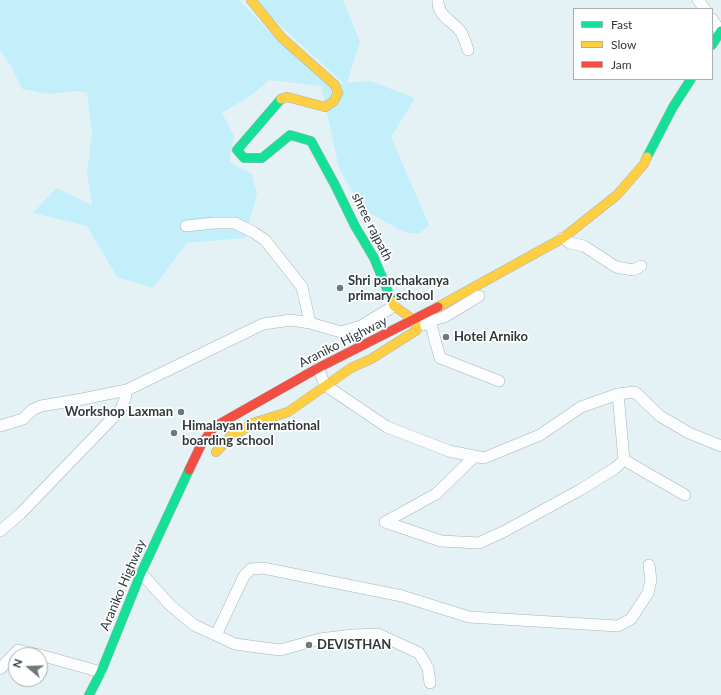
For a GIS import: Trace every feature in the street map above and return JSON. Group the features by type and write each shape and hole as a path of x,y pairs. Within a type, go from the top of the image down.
{"main road":[{"name":"shree rajpath","path":"251,0 282,38 335,84 338,93 334,101 325,107 286,97 280,100 237,150 244,158 262,158 290,135 312,141 355,226 374,258 394,306"},
{"path":"713,43 721,31"},
{"name":"Araniko Highway","path":"89,695 101,672 141,573 201,445 214,427 318,368 415,325 563,238 617,195 644,164 674,107 690,80"},
{"path":"216,452 233,434 238,433 253,423 288,412 351,368 371,359 415,325 394,306"}],"street":[{"path":"438,0 441,14 461,33 468,50"},
{"path":"698,0 704,8"},
{"path":"713,20 721,31"},
{"path":"186,226 214,223 235,223 265,240 302,287 310,323"},
{"path":"563,238 570,243 584,246 616,267 633,270 641,266"},
{"path":"415,325 444,317 479,296"},
{"path":"0,426 23,418 32,410 41,406 127,390 263,324 291,320 310,323 341,332 361,326 394,306"},
{"path":"430,321 440,358 499,381"},
{"path":"318,368 325,385 387,427 449,451 484,458 540,435 581,407 618,394 635,392 660,416 689,433 721,446"},
{"path":"0,531 20,514 102,429 120,409 126,399 127,390"},
{"path":"618,394 624,460"},
{"path":"475,456 436,494 385,522 441,541 479,543 505,531 580,490 614,470 624,460"},
{"path":"624,460 685,495"},
{"path":"216,635 244,576 251,569 263,568 402,596 469,617 618,626 631,619 648,593 651,580 649,565"},
{"path":"141,573 170,605 194,625 235,644 280,650 320,639 378,634 420,653 428,668 430,683"},
{"path":"48,657 101,672"},
{"path":"0,669 8,661"}],"shaded area":[{"path":"0,0 239,0 278,41 336,85 344,84 253,0 343,0 360,42 347,83 370,81 415,98 391,137 429,225 419,234 404,232 362,209 339,168 321,86 269,80 250,96 222,113 234,136 229,162 252,174 257,194 245,238 187,243 153,288 117,277 87,226 33,213 56,188 92,205 87,173 92,133 87,93 75,91 50,94 22,89 11,66 0,50"}],"traffic: fast":[{"path":"713,43 721,31"},
{"path":"647,157 673,107 690,80"},
{"path":"281,99 237,150 244,158 262,158 290,135 311,141 355,226 374,258 392,301"},
{"path":"89,695 101,672 141,573 189,470"}],"traffic: slow":[{"path":"251,0 282,38 335,85 338,93 334,101 325,107 287,97 281,99"},
{"path":"438,307 563,238 617,195 644,164 647,157"},
{"path":"216,452 233,434 238,433 253,423 288,412 351,368 371,359 417,330 414,320 394,306 392,301"}],"traffic: jam":[{"path":"189,470 201,445 214,427 318,368 438,307"}],"place":[{"name":"Shri panchakanya primary school","path":"340,288"},
{"name":"Hotel Arniko","path":"446,337"},
{"name":"Workshop Laxman","path":"181,412"},
{"name":"Himalayan international boarding school","path":"174,433"},
{"name":"DEVISTHAN","path":"309,645"}]}
